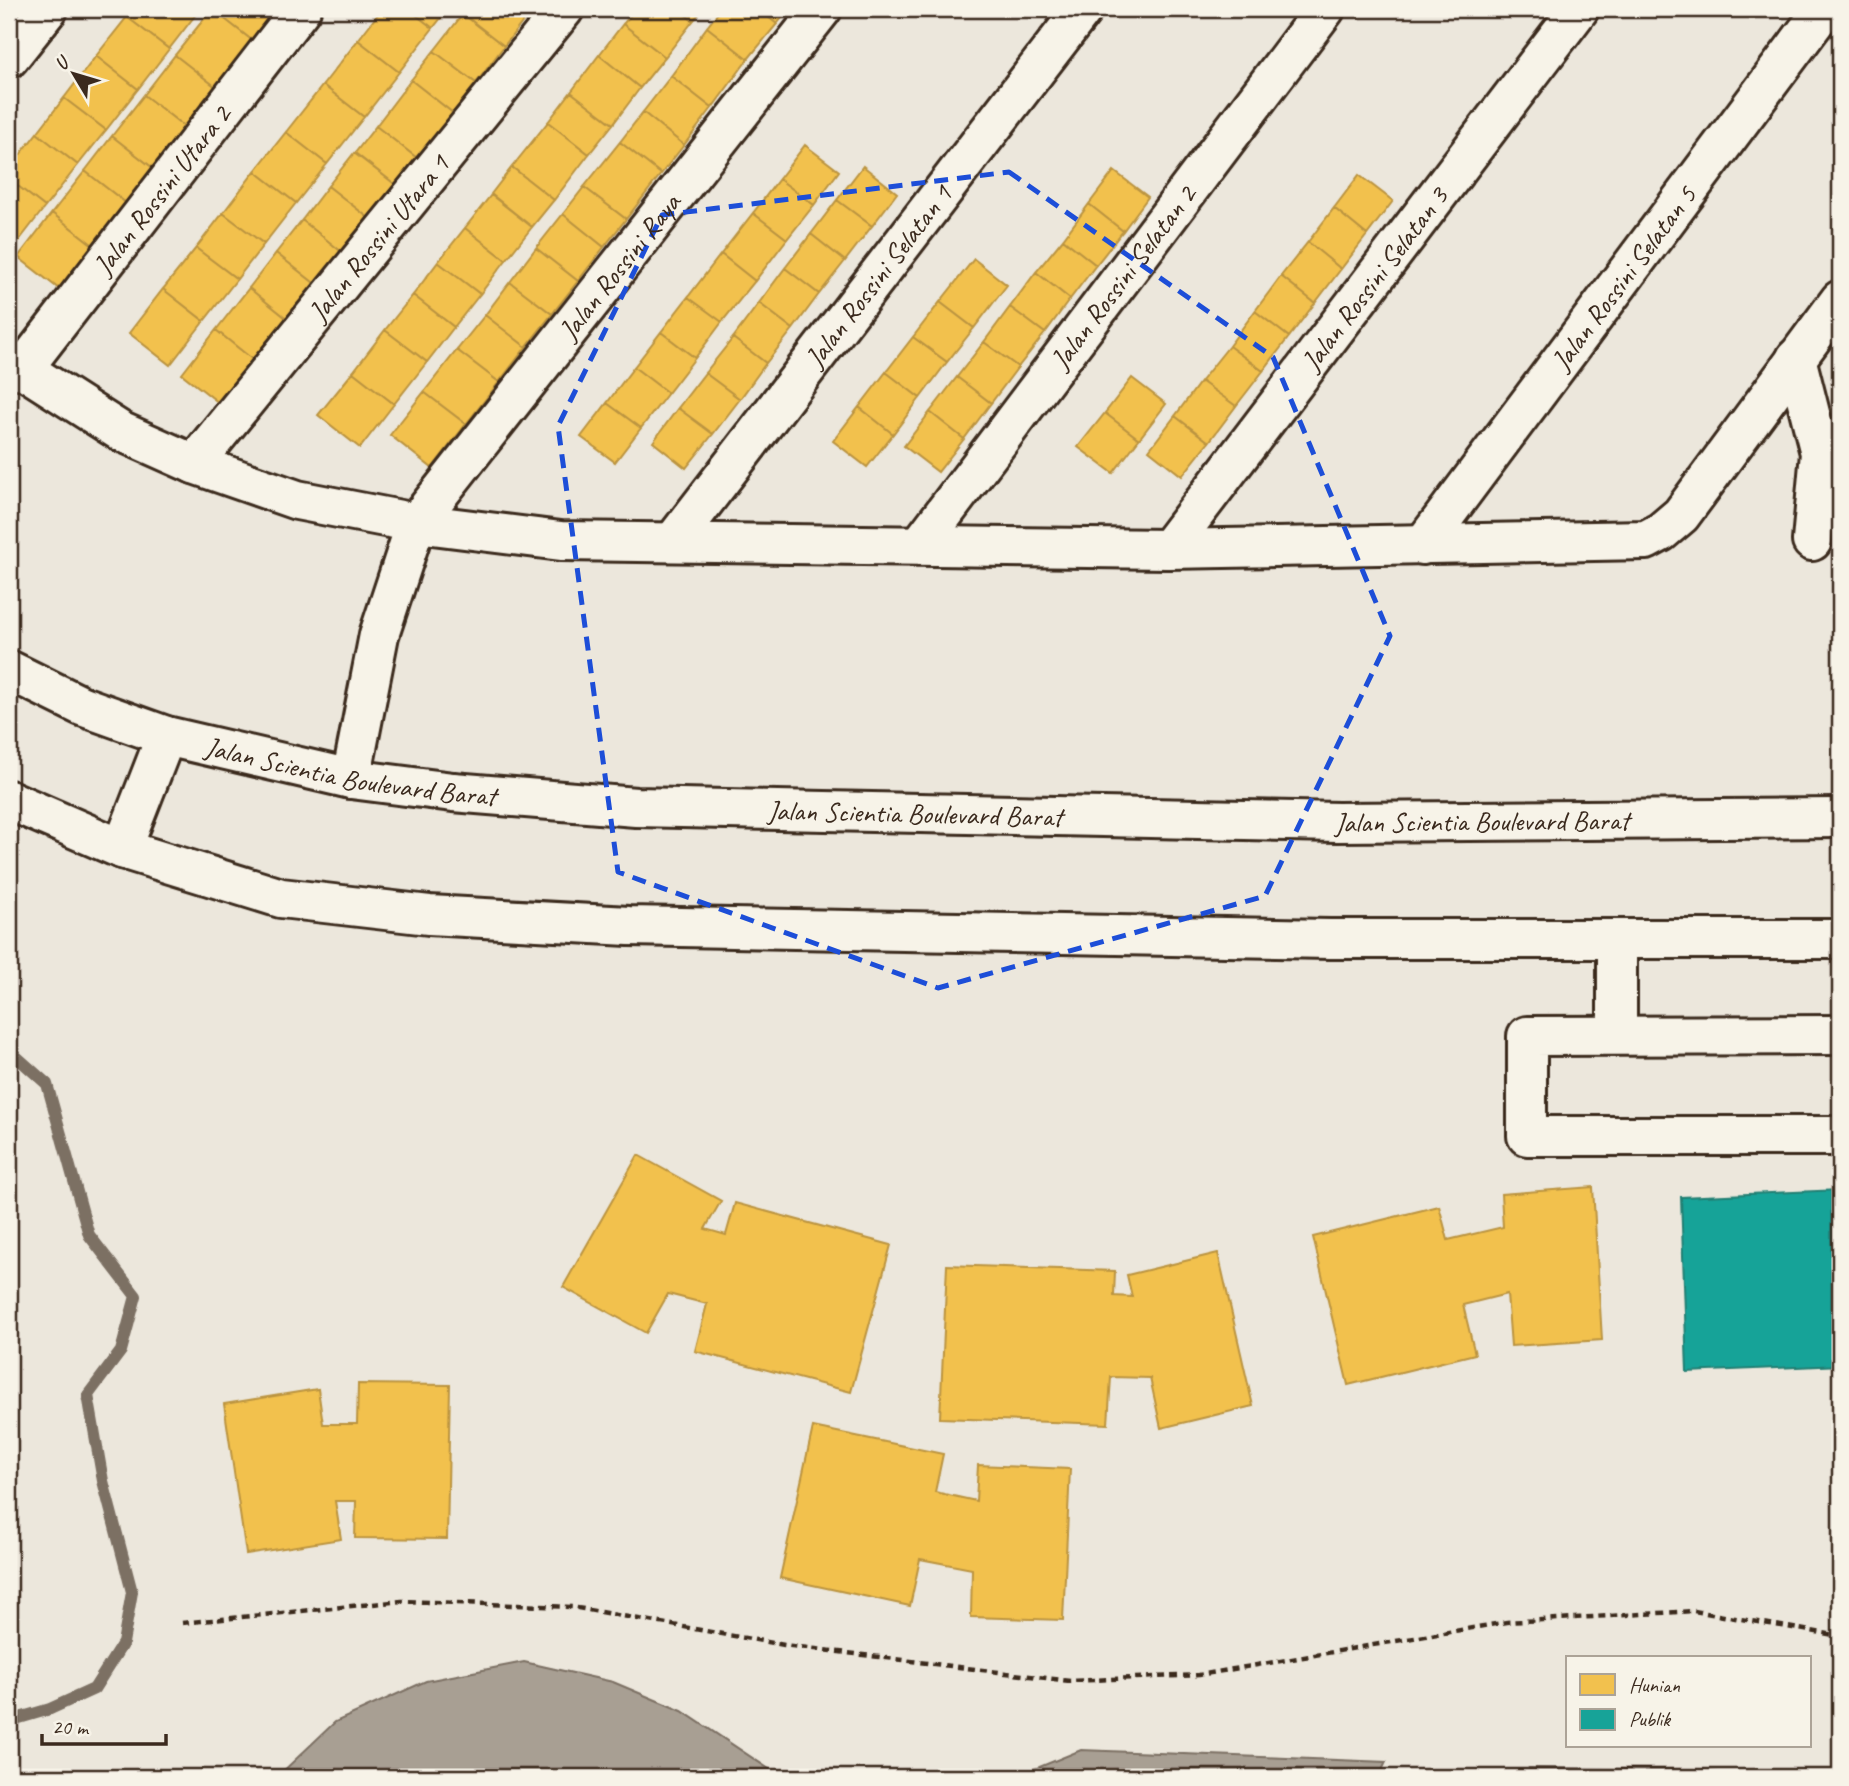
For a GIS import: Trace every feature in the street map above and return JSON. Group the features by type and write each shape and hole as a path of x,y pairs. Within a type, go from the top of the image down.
{"street":[{"path":"9,58 48,9"},
{"name":"Jalan Rossini Utara 2","path":"15,365 300,9"},
{"name":"Jalan Rossini Utara 1","path":"194,464 564,9"},
{"name":"Jalan Rossini Raya","path":"416,523 822,9"},
{"name":"Jalan Rossini Selatan 1","path":"673,542 1083,9"},
{"name":"Jalan Rossini Selatan 2","path":"920,545 1325,9"},
{"name":"Jalan Rossini Selatan 3","path":"1168,549 1579,9"},
{"name":"Jalan Rossini Selatan 5","path":"1423,545 1824,9"},
{"path":"15,365 120,431 194,464 297,500 416,523 561,541 1168,549 1646,540 1661,532 1681,515 1840,300"},
{"path":"1797,358 1820,453 1812,541"},
{"path":"351,779 379,635 416,523"},
{"name":"Jalan Scientia Boulevard Barat","path":"9,670 82,706 166,736 351,779 453,792 636,807 1338,822 1840,818"},
{"path":"122,849 166,736"},
{"path":"9,800 122,849 281,898 429,915 643,926 1316,939 1840,939"},
{"path":"1617,939 1617,1035"},
{"path":"1840,1035 1527,1036 1527,1136 1840,1136"}],"path":[{"path":"182,1623 402,1601 572,1607 784,1645 1070,1681 1199,1675 1520,1621 1693,1611 1840,1636"}],"highlighted area":[{"path":"1009,172 1273,357 1390,636 1265,896 938,988 618,872 558,426 662,215"}],"shaded area":[{"path":"524,1662 613,1682 682,1711 781,1777 277,1777 335,1722 426,1681"},
{"path":"1081,1750 1386,1762 1379,1777 1015,1777"},
{"path":"1529,1768 1701,1770 1743,1777 1533,1777"}],"building: Hunian":[{"path":"134,9 200,9 169,49 127,17"},
{"path":"212,9 277,9 253,41"},
{"path":"212,9 253,41 216,87 175,55"},
{"path":"382,9 408,9 433,28 399,72 358,40"},
{"path":"408,9 448,9 433,28"},
{"path":"467,9 520,9 528,15 504,46 463,14"},
{"path":"636,9 678,9 693,21 665,57 623,24"},
{"path":"678,9 703,9 693,21"},
{"path":"721,9 758,9 777,24 748,59 707,27"},
{"path":"758,9 789,9 777,24"},
{"path":"463,14 504,46 476,83 434,51"},
{"path":"127,17 169,49 138,89 96,56"},
{"path":"623,24 665,57 640,88 599,55"},
{"path":"707,27 748,59 712,108 671,76"},
{"path":"358,40 399,72 364,117 323,85"},
{"path":"434,51 476,83 453,113 411,80"},
{"path":"175,55 216,87 185,127 144,95"},
{"path":"599,55 640,88 613,124 571,92"},
{"path":"96,56 138,89 106,130 64,98"},
{"path":"671,76 712,108 684,145 643,112"},
{"path":"411,80 453,113 417,158 376,126"},
{"path":"323,85 364,117 327,164 286,132"},
{"path":"571,92 613,124 589,154 548,122"},
{"path":"144,95 185,127 153,168 112,136"},
{"path":"64,98 106,130 78,165 37,133"},
{"path":"643,112 684,145 661,174 620,142"},
{"path":"548,122 589,154 554,200 512,167"},
{"path":"376,126 417,158 396,185 355,153"},
{"path":"286,132 327,164 296,203 255,171"},
{"path":"37,133 78,165 45,207 9,179 9,169"},
{"path":"112,136 153,168 126,203 85,171"},
{"path":"620,142 661,174 626,219 584,187"},
{"path":"805,145 839,171 814,205 779,179"},
{"path":"354,153 396,185 370,219 328,186"},
{"path":"863,166 897,193 872,226 837,200"},
{"path":"512,167 554,200 532,227 491,194"},
{"path":"85,171 126,203 93,245 52,213"},
{"path":"255,171 296,203 264,244 223,213"},
{"path":"1114,171 1148,197 1123,231 1089,204"},
{"path":"1359,175 1393,201 1367,235 1334,208"},
{"path":"9,179 45,207 11,251 9,249"},
{"path":"779,179 814,205 787,239 753,213"},
{"path":"328,186 370,219 343,253 302,220"},
{"path":"584,187 626,219 604,247 563,214"},
{"path":"491,195 532,227 506,260 465,228"},
{"path":"837,200 872,226 845,261 811,234"},
{"path":"1089,204 1123,231 1096,265 1063,239"},
{"path":"1334,208 1367,235 1341,269 1308,242"},
{"path":"52,213 93,245 59,289 18,257"},
{"path":"223,213 264,244 237,279 196,248"},
{"path":"753,213 787,239 755,281 721,254"},
{"path":"563,214 604,247 578,281 536,248"},
{"path":"302,220 343,253 318,286 276,253"},
{"path":"465,228 506,260 480,294 438,262"},
{"path":"811,234 845,261 819,294 785,268"},
{"path":"1063,239 1096,265 1070,299 1036,272"},
{"path":"1308,242 1341,269 1315,303 1281,276"},
{"path":"196,248 237,279 204,321 163,289"},
{"path":"536,248 578,281 552,314 510,282"},
{"path":"276,253 318,286 290,321 249,288"},
{"path":"721,254 755,281 722,322 688,297"},
{"path":"974,259 1007,285 974,328 940,302"},
{"path":"438,262 480,294 454,327 413,295"},
{"path":"785,268 819,294 793,329 759,303"},
{"path":"1036,272 1070,299 1045,333 1010,307"},
{"path":"1281,276 1315,303 1289,337 1255,311"},
{"path":"510,282 552,314 526,347 485,315"},
{"path":"249,288 290,321 257,363 216,330"},
{"path":"163,289 204,321 170,365 129,333"},
{"path":"413,295 454,327 427,362 385,330"},
{"path":"688,297 722,322 695,358 661,332"},
{"path":"940,302 974,328 947,362 913,337"},
{"path":"759,303 793,329 766,363 733,338"},
{"path":"1010,307 1045,333 1018,367 984,342"},
{"path":"1255,311 1289,337 1263,371 1229,346"},
{"path":"485,315 526,347 499,382 457,350"},
{"path":"216,330 257,363 223,406 182,374"},
{"path":"385,330 427,362 394,404 353,372"},
{"path":"661,332 695,358 668,393 634,367"},
{"path":"913,337 947,362 920,398 886,372"},
{"path":"733,338 766,363 740,399 705,373"},
{"path":"984,342 1018,367 991,403 957,377"},
{"path":"1229,346 1263,371 1236,406 1201,381"},
{"path":"457,350 499,382 466,424 424,392"},
{"path":"634,367 668,393 641,428 607,403"},
{"path":"353,372 394,404 360,448 318,415"},
{"path":"886,372 920,398 893,434 859,407"},
{"path":"705,373 740,399 713,434 678,408"},
{"path":"957,377 991,403 964,439 930,412"},
{"path":"1132,378 1166,404 1139,439 1105,413"},
{"path":"1201,381 1236,406 1209,442 1175,416"},
{"path":"424,392 466,424 432,468 390,435"},
{"path":"607,403 641,428 615,462 581,437"},
{"path":"859,407 893,434 867,467 833,441"},
{"path":"678,408 713,434 686,468 653,442"},
{"path":"930,412 964,439 938,472 904,446"},
{"path":"1105,413 1139,439 1113,473 1078,447"},
{"path":"1175,416 1209,442 1182,476 1149,450"},
{"path":"638,1155 721,1201 705,1229 726,1235 735,1203 891,1245 851,1392 695,1351 707,1304 668,1294 646,1333 563,1287"},
{"path":"1593,1187 1602,1340 1511,1346 1507,1294 1463,1305 1475,1354 1348,1385 1313,1237 1439,1206 1448,1240 1503,1227 1501,1194"},
{"path":"1218,1253 1253,1406 1161,1428 1150,1378 1111,1377 1108,1424 940,1418 947,1265 1115,1271 1114,1296 1132,1297 1127,1275"},
{"path":"358,1384 450,1385 447,1539 355,1538 356,1501 335,1501 341,1539 246,1554 224,1404 318,1389 323,1424 357,1424"},
{"path":"813,1427 943,1454 935,1492 976,1501 978,1465 1070,1469 1063,1620 971,1617 972,1569 920,1559 910,1606 780,1578"}],"building: Publik":[{"path":"1840,1190 1840,1365 1687,1372 1681,1197"}],"waterway":[{"path":"9,1050 47,1084 89,1235 136,1296 121,1351 88,1395 103,1481 132,1592 123,1643 94,1689 50,1709 9,1721"}]}
